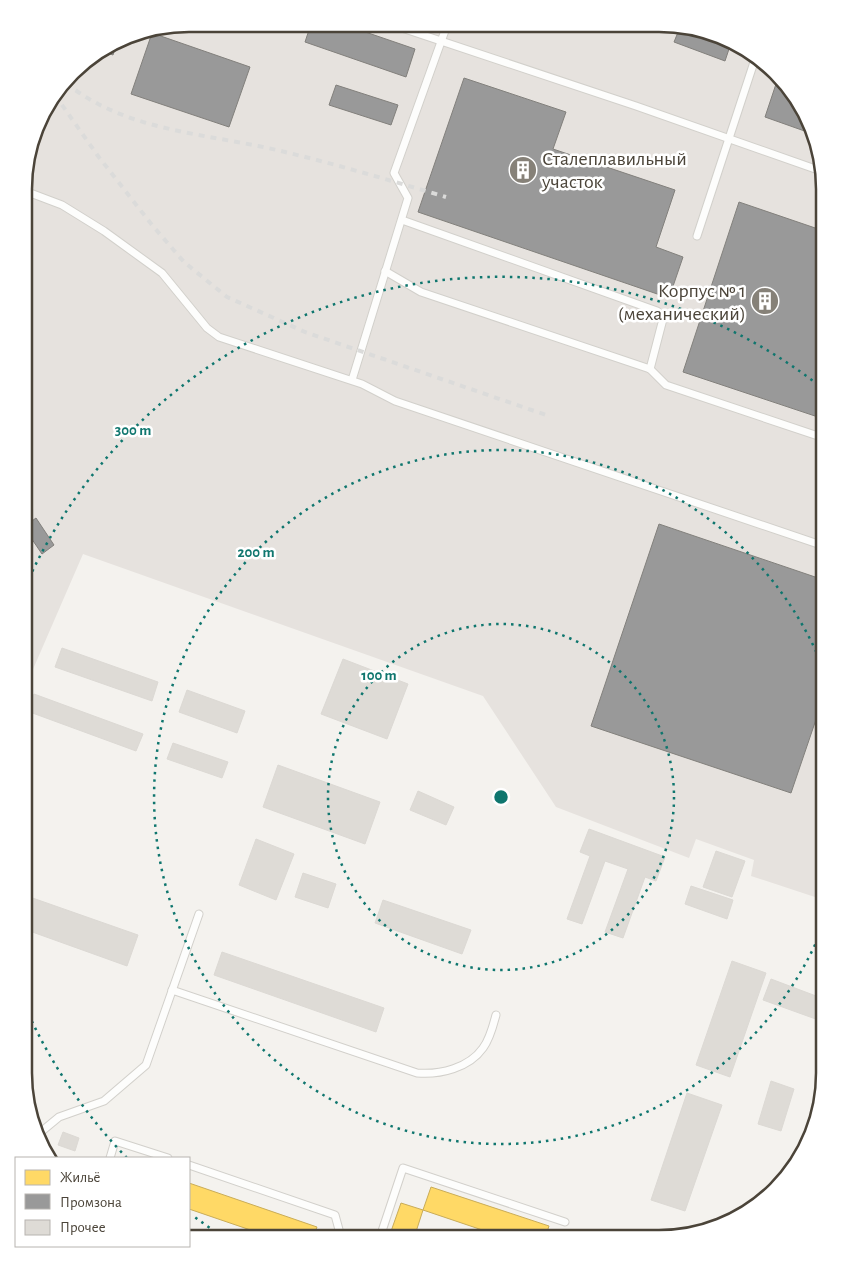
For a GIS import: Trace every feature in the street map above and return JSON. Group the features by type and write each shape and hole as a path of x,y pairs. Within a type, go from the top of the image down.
{"lane":[{"path":"414,32 636,106 814,169"},
{"path":"352,380 408,198 394,173 444,32"},
{"path":"697,236 753,64"},
{"path":"32,193 62,205 104,231 162,273 207,328 219,337 352,380 370,387 395,401 816,543"},
{"path":"402,220 657,311 663,319 650,369"},
{"path":"385,271 421,292 650,369 666,385 816,435"},
{"path":"43,1130 59,1116 104,1101 146,1065 199,914"},
{"path":"172,990 417,1073 435,1074 470,1060 483,1049 496,1015"},
{"path":"110,1157 115,1141 165,1157"},
{"path":"190,1165 335,1215 339,1230"},
{"path":"383,1230 403,1168 565,1222"}],"shaded area":[{"path":"189,32 659,32 699,38 719,44 737,53 770,78 795,111 807,139 814,169 816,189 815,897 751,876 754,860 696,839 689,858 556,807 483,696 83,554 32,672 32,189 34,169 41,139 59,102 86,71 111,53 149,38"}],"building: Жильё":[{"path":"190,1183 317,1227 316,1230 250,1230 190,1209"},
{"path":"431,1187 549,1226 548,1230 482,1230 423,1210"},
{"path":"401,1203 423,1210 417,1230 391,1230"}],"building: Промзона":[{"path":"308,32 365,32 415,49 406,77 305,42"},
{"path":"679,34 719,44 729,49 725,61 674,42"},
{"path":"160,36 250,67 229,127 131,94 150,38"},
{"name":"Сталеплавильный участок","path":"464,78 566,112 553,149 675,190 656,247 683,257 669,298 418,212"},
{"path":"336,85 398,105 391,125 329,105"},
{"path":"776,85 795,111 805,131 765,117"},
{"name":"Корпус № 1 (механический)","path":"739,202 816,228 816,416 683,372"},
{"path":"36,518 54,545 42,554 32,539 32,521"},
{"path":"659,524 816,577 815,721 791,793 591,726"}],"building: Прочее":[{"path":"62,648 158,682 152,701 55,667"},
{"path":"343,659 408,684 387,739 321,714"},
{"path":"187,690 245,711 237,733 179,712"},
{"path":"34,694 143,734 136,751 32,713"},
{"path":"173,743 228,762 222,778 167,759"},
{"path":"278,765 380,802 365,844 263,807"},
{"path":"418,791 454,807 446,825 410,810"},
{"path":"589,829 665,857 656,881 645,877 623,938 605,932 628,869 605,861 582,924 567,919 590,856 580,852"},
{"path":"256,839 294,854 276,900 239,885"},
{"path":"716,851 745,861 732,897 703,887"},
{"path":"303,873 336,884 328,908 295,897"},
{"path":"691,886 733,900 727,919 685,904"},
{"path":"32,898 138,935 127,966 32,932"},
{"path":"383,900 471,930 462,954 375,923"},
{"path":"222,952 384,1008 376,1032 214,975"},
{"path":"732,961 766,973 730,1077 696,1065"},
{"path":"771,979 815,996 815,1019 763,1000"},
{"path":"771,1081 794,1089 781,1131 758,1124"},
{"path":"687,1093 722,1105 685,1211 651,1200"},
{"path":"63,1132 79,1138 75,1151 58,1145"}],"railway":[{"path":"71,86 90,100 142,122 285,152 446,197"},
{"path":"59,101 98,156 152,225 184,262 227,297 305,332 549,416"}],"place":[{"name":"Сталеплавильный участок","path":"523,170"},
{"name":"Корпус № 1 (механический)","path":"765,301"}]}
